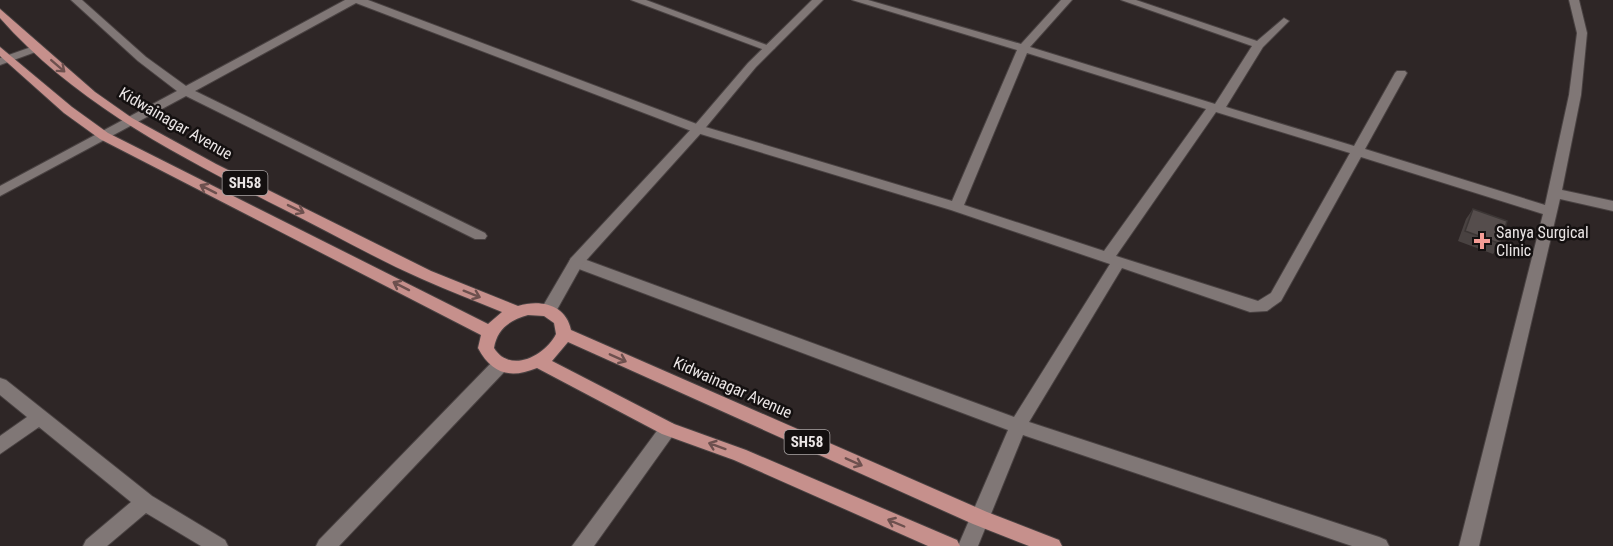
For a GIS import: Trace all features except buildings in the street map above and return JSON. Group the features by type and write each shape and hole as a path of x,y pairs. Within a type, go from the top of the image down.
{"main road":[{"name":"Kidwainagar Avenue","path":"0,12 91,95 128,121 212,167 426,275 517,312"},
{"name":"SH58","path":"3,57 104,136 490,332"},
{"name":"SH58","path":"517,312 528,309 548,311"},
{"path":"517,312 506,316 490,332 486,348 494,360 501,364 519,367 540,362 557,350 564,334 561,320 548,311"},
{"name":"Kidwainagar Avenue","path":"564,334 980,518 1052,546"},
{"name":"SH58","path":"540,362 668,429 740,455 950,546"}],"street":[{"path":"76,0 142,59 183,90 480,236"},
{"path":"0,192 183,90 353,0"},
{"path":"358,0 698,129 956,207 1112,261 1250,306 1261,307 1276,297 1401,73"},
{"path":"636,0 769,48"},
{"path":"548,311 576,262 769,48 818,0"},
{"path":"858,0 1023,48 1550,211"},
{"path":"956,207 1023,48 1067,0"},
{"path":"1126,0 1259,45"},
{"path":"1469,546 1555,193 1575,95 1582,33 1574,0"},
{"path":"968,546 1018,426 1112,261 1259,45 1284,21"},
{"path":"3,57 37,48"},
{"path":"1555,193 1613,206"},
{"path":"576,262 1018,426 1379,546"},
{"path":"326,546 501,364"},
{"path":"0,385 145,502 218,546"},
{"path":"0,446 40,417"},
{"path":"582,546 668,429"},
{"path":"93,546 145,502"}],"place":[{"name":"Sanya Surgical Clinic","path":"1482,241"}]}
